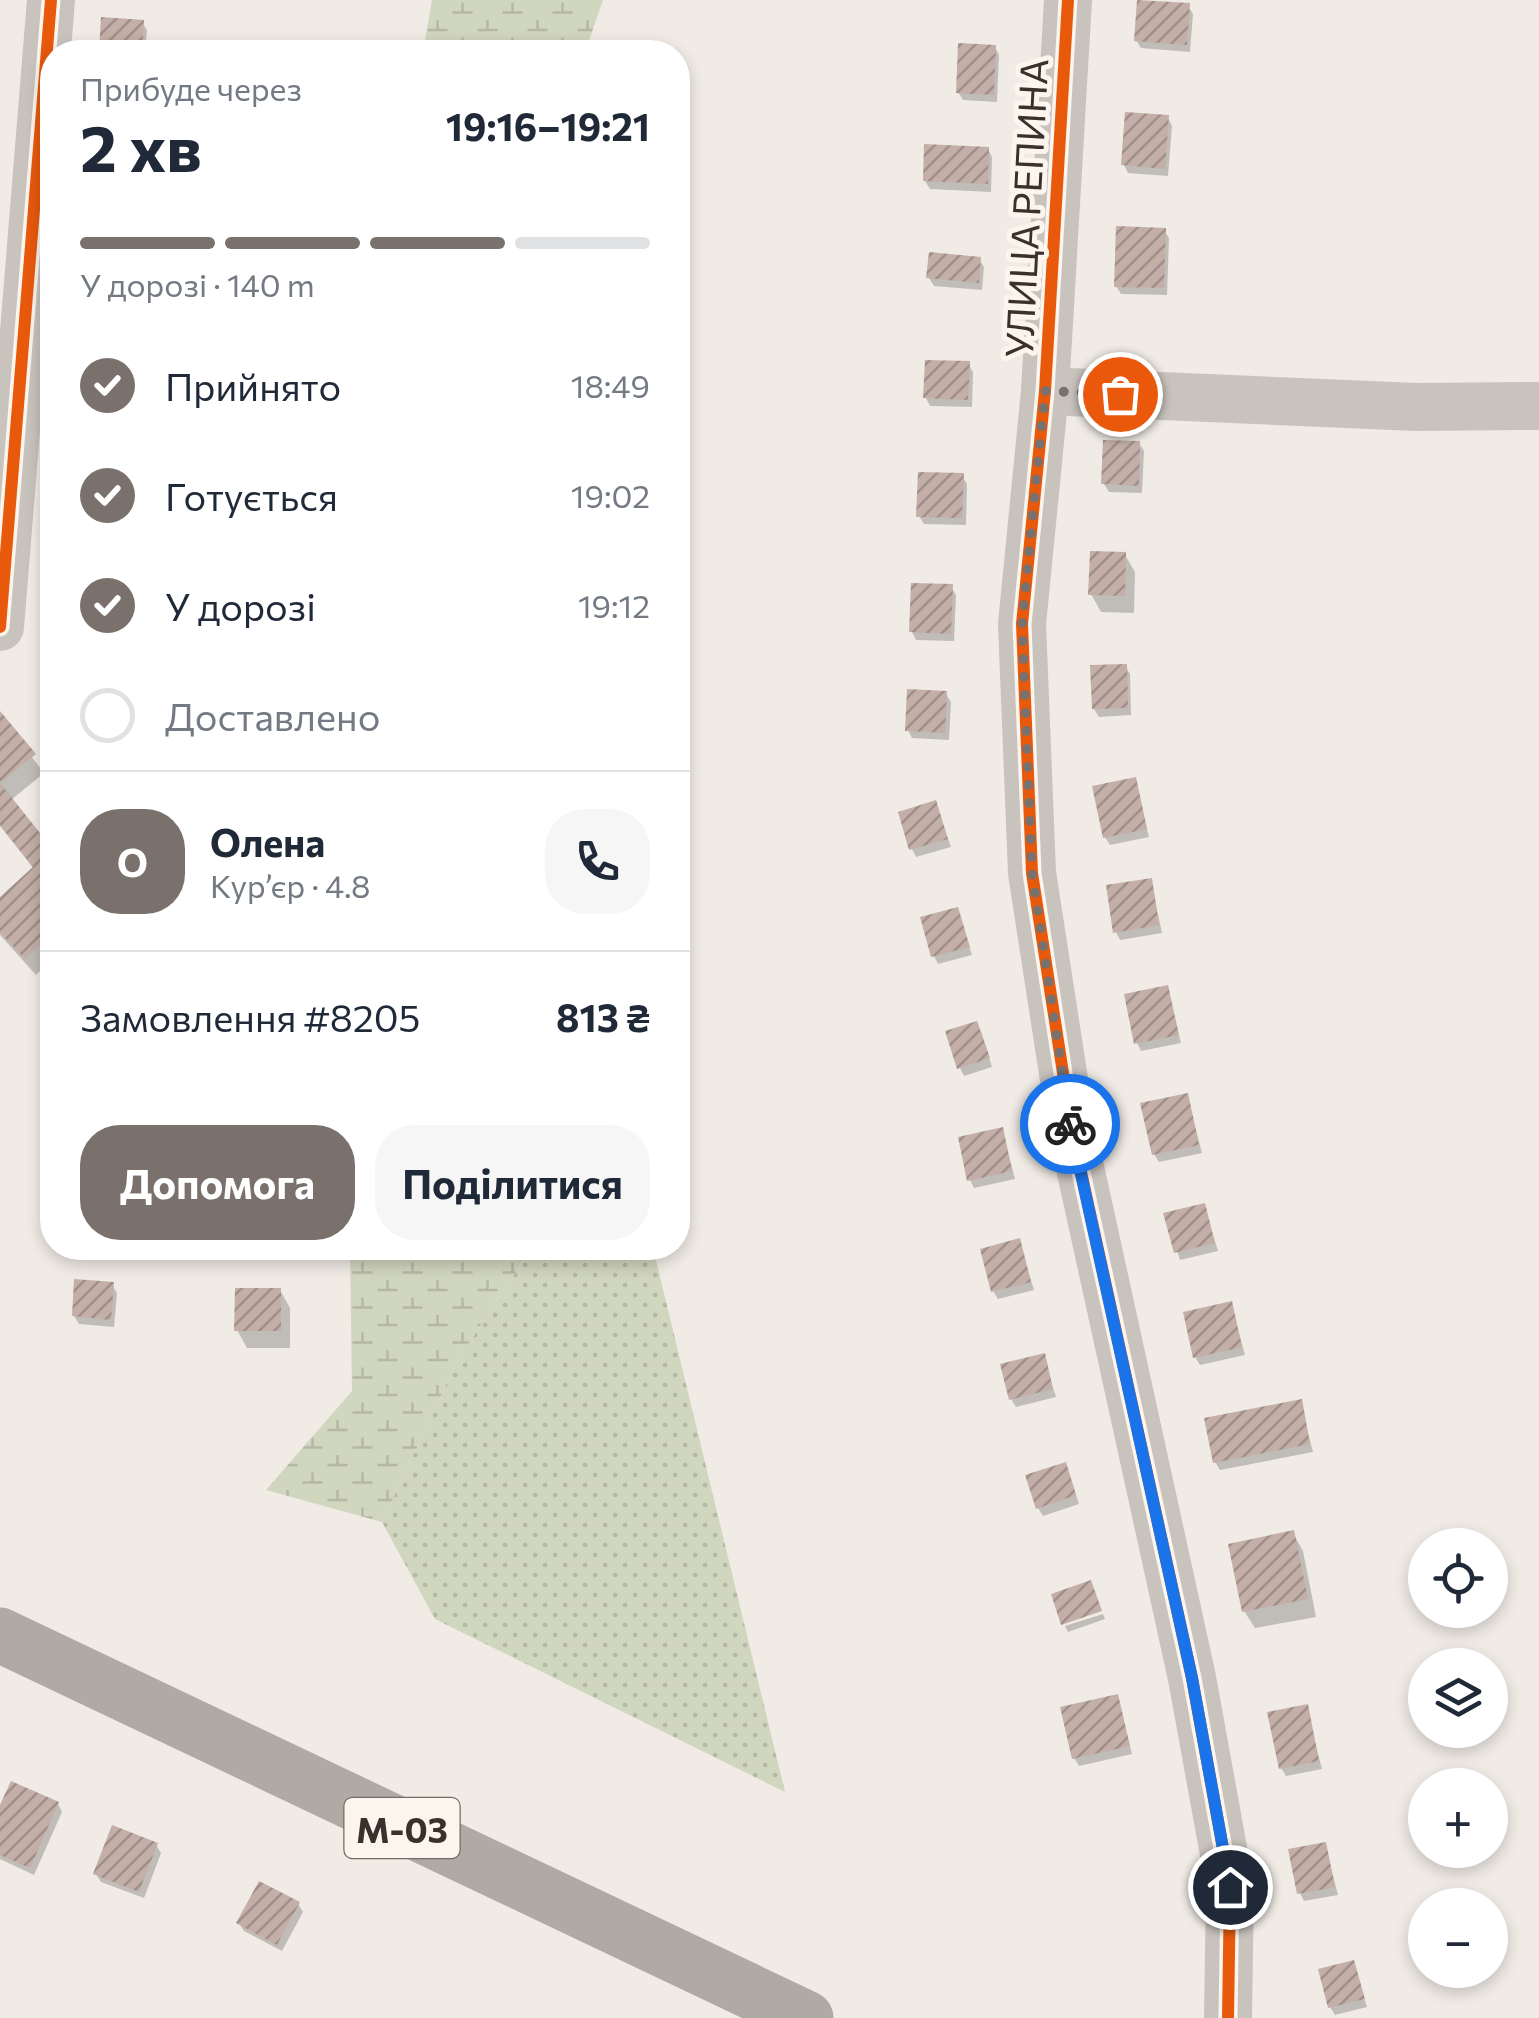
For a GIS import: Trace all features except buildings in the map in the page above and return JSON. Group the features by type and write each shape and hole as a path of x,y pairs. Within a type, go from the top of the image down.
{"highway":[{"name":"М-03","path":"0,1635 806,2018"}],"street":[{"path":"48,40 51,0"},
{"name":"УЛИЦА РЕПИНА","path":"1068,0 1045,391 1022,624 1032,873 1072,1131 1192,1678 1227,1868 1228,2018"},
{"path":"0,627 4,628 40,147"},
{"path":"1045,391 1416,407 1539,406"}],"green space":[{"path":"432,0 603,0 589,40 425,40"},
{"path":"350,1260 524,1260 458,1359 382,1522 266,1490 352,1391"},
{"path":"524,1260 656,1260 785,1792 435,1619 382,1522 458,1359"}],"cycle path":[{"path":"48,40 51,0"},
{"path":"1068,0 1045,391 1022,624 1032,873 1072,1131 1192,1678 1230,1887 1228,2018"},
{"path":"0,627 40,135"}],"way so far":[{"path":"1070,1124 1032,873 1022,624 1045,391 1120,394"}],"route":[{"path":"1070,1124 1192,1678 1230,1887"}]}
